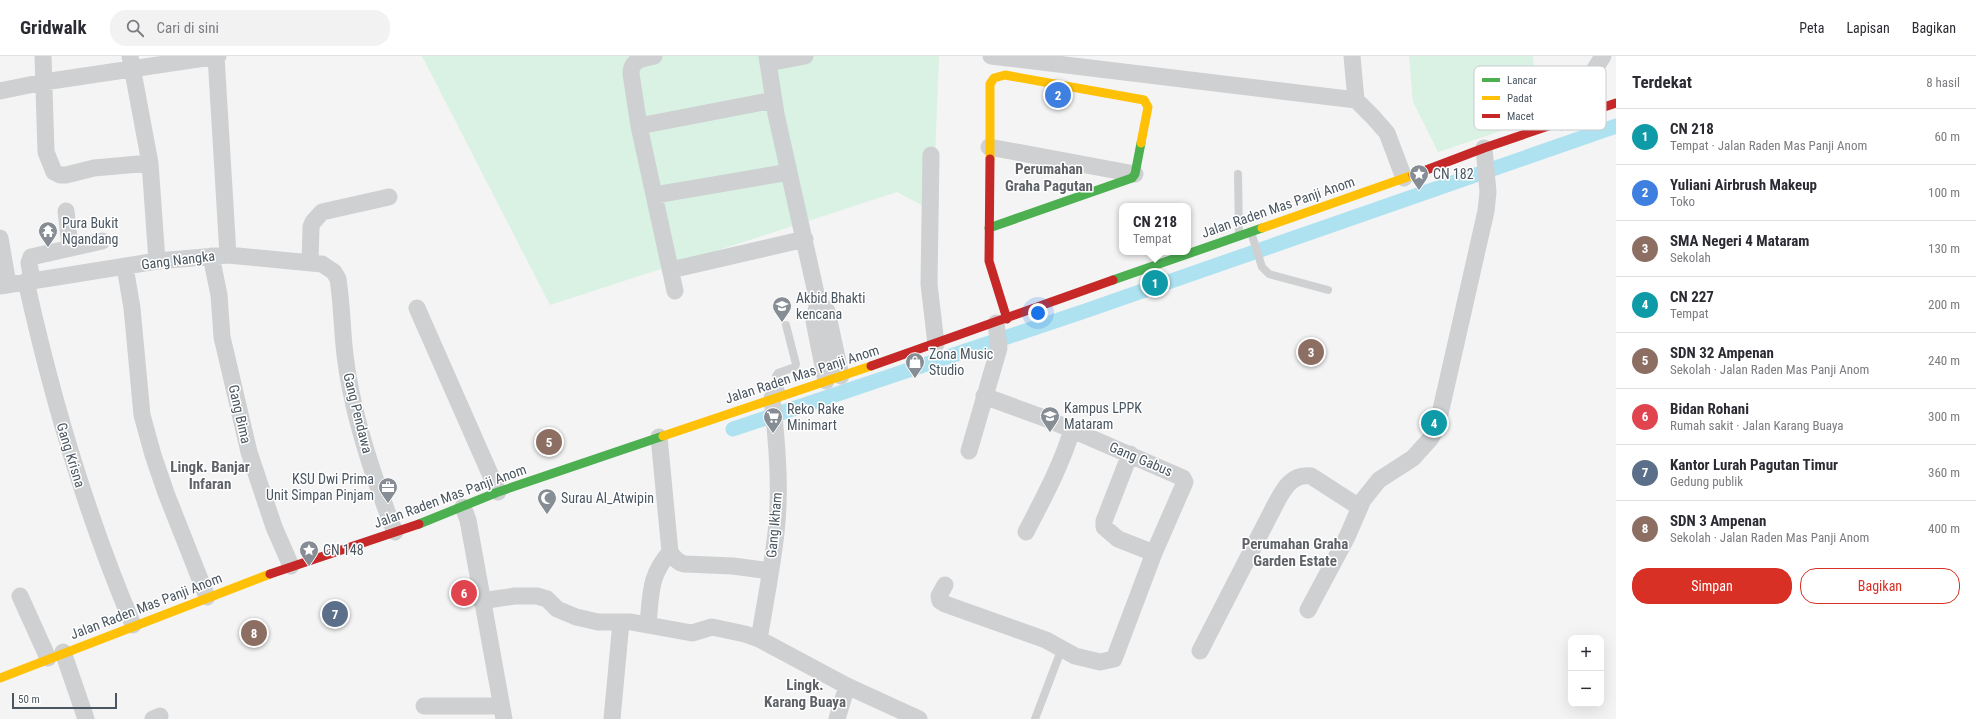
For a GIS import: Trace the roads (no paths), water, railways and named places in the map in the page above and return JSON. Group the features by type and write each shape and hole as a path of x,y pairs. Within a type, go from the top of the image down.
{"street":[{"path":"43,56 46,152 54,172 60,175 66,175 94,168 150,163"},
{"path":"0,91 131,63 217,56 228,255"},
{"path":"654,56 638,60 631,69 639,126 675,291"},
{"path":"805,56 768,60 774,100 818,302 814,321 833,379"},
{"path":"991,56 1067,60 1356,100 1374,117 1387,133 1404,178"},
{"path":"1352,56 1356,100"},
{"path":"1597,66 1603,56"},
{"path":"131,63 150,163 157,261"},
{"path":"969,451 1000,331 989,261 989,228 989,147 990,84 994,78 999,76 1144,100 1148,107 1135,174 1128,181 989,228"},
{"path":"639,126 774,100"},
{"name":"Jalan Raden Mas Panji Anom","path":"1606,107 1616,103"},
{"name":"Jalan Raden Mas Panji Anom","path":"0,678 55,655 207,597 291,566 394,532 463,507 498,492 659,437 776,406 833,379 936,344 1000,331 1251,231 1404,178 1485,154 1543,130"},
{"path":"989,147 1135,174"},
{"path":"1308,610 1338,555 1359,507 1377,482 1413,458 1431,438 1437,427 1464,304 1483,231 1488,192 1485,154"},
{"path":"931,155 929,284 936,344"},
{"path":"655,195 789,172"},
{"path":"310,263 311,227 313,222 322,212 389,197"},
{"path":"66,211 70,247 102,241"},
{"path":"0,238 4,285"},
{"path":"671,270 804,239"},
{"name":"Gang Krisna","path":"70,247 31,257 29,263 29,280 49,381 78,479 112,576 133,625"},
{"name":"Gang Nangka","path":"4,285 157,261 228,255 322,264 334,272 340,291"},
{"name":"Gang Bima","path":"211,256 219,295 222,337 249,452 274,527 291,566"},
{"path":"125,267 132,308 142,415 162,480 207,597"},
{"name":"Gang Pendawa","path":"340,291 345,356 355,407 374,476 394,532"},
{"path":"417,308 498,492"},
{"name":"Gang Gabus","path":"984,396 1047,419 1130,454 1184,479 1184,485 1154,553 1114,659 1100,662 1075,656 1062,648"},
{"name":"Gang Ikham","path":"759,639 776,533 778,500 776,406"},
{"path":"1026,532 1055,476 1066,451 1072,430"},
{"path":"659,437 670,552 682,564 733,566 770,571"},
{"path":"1130,454 1104,521 1104,527 1118,539 1154,553"},
{"path":"1200,651 1273,509 1284,489 1293,479 1300,476 1311,476 1359,507"},
{"path":"424,706 502,712 481,601 468,520 463,507"},
{"path":"648,624 652,585 655,573 670,552"},
{"path":"945,585 939,596 940,601 1046,640 1062,648"},
{"path":"20,596 55,655 86,719"},
{"path":"481,601 515,596 537,596 548,599 557,609 576,617 598,622 648,624 692,633 712,627 745,634 759,639 847,686 919,719"},
{"path":"612,719 621,622"},
{"path":"837,719 847,686"}],"lane":[{"path":"1238,174 1239,236"},
{"path":"1251,231 1262,267 1269,274 1328,290"},
{"path":"776,406 776,376 778,373 795,367 796,364 786,325"},
{"path":"1035,719 1062,648"}],"waterway":[{"path":"1606,129 1616,126"},
{"path":"733,429 1085,311 1605,130"}],"place":[{"name":"Yuliani Airbrush Makeup","path":"1058,95"},
{"name":"CN 182","path":"1419,191"},
{"name":"Pura Bukit Ngandang","path":"48,248"},
{"name":"CN 218","path":"1155,283"},
{"name":"Akbid Bhakti kencana","path":"782,323"},
{"name":"SMA Negeri 4 Mataram","path":"1311,352"},
{"name":"Zona Music Studio","path":"915,379"},
{"name":"CN 227","path":"1434,423"},
{"name":"Kampus LPPK Mataram","path":"1050,433"},
{"name":"Reko Rake Minimart","path":"773,434"},
{"name":"SDN 32 Ampenan","path":"549,442"},
{"name":"KSU Dwi Prima Unit Simpan Pinjam","path":"388,504"},
{"name":"Surau Al_Atwipin","path":"547,515"},
{"name":"CN 148","path":"309,567"},
{"name":"Bidan Rohani","path":"464,593"},
{"name":"Kantor Lurah Pagutan Timur","path":"335,614"},
{"name":"SDN 3 Ampenan","path":"254,633"}],"district":[{"name":"Perumahan Graha Pagutan","path":"1049,178"},
{"name":"Lingk. Banjar Infaran","path":"210,476"},
{"name":"Perumahan Graha Garden Estate","path":"1295,552"},
{"name":"Lingk. Karang Buaya","path":"805,694"}]}
